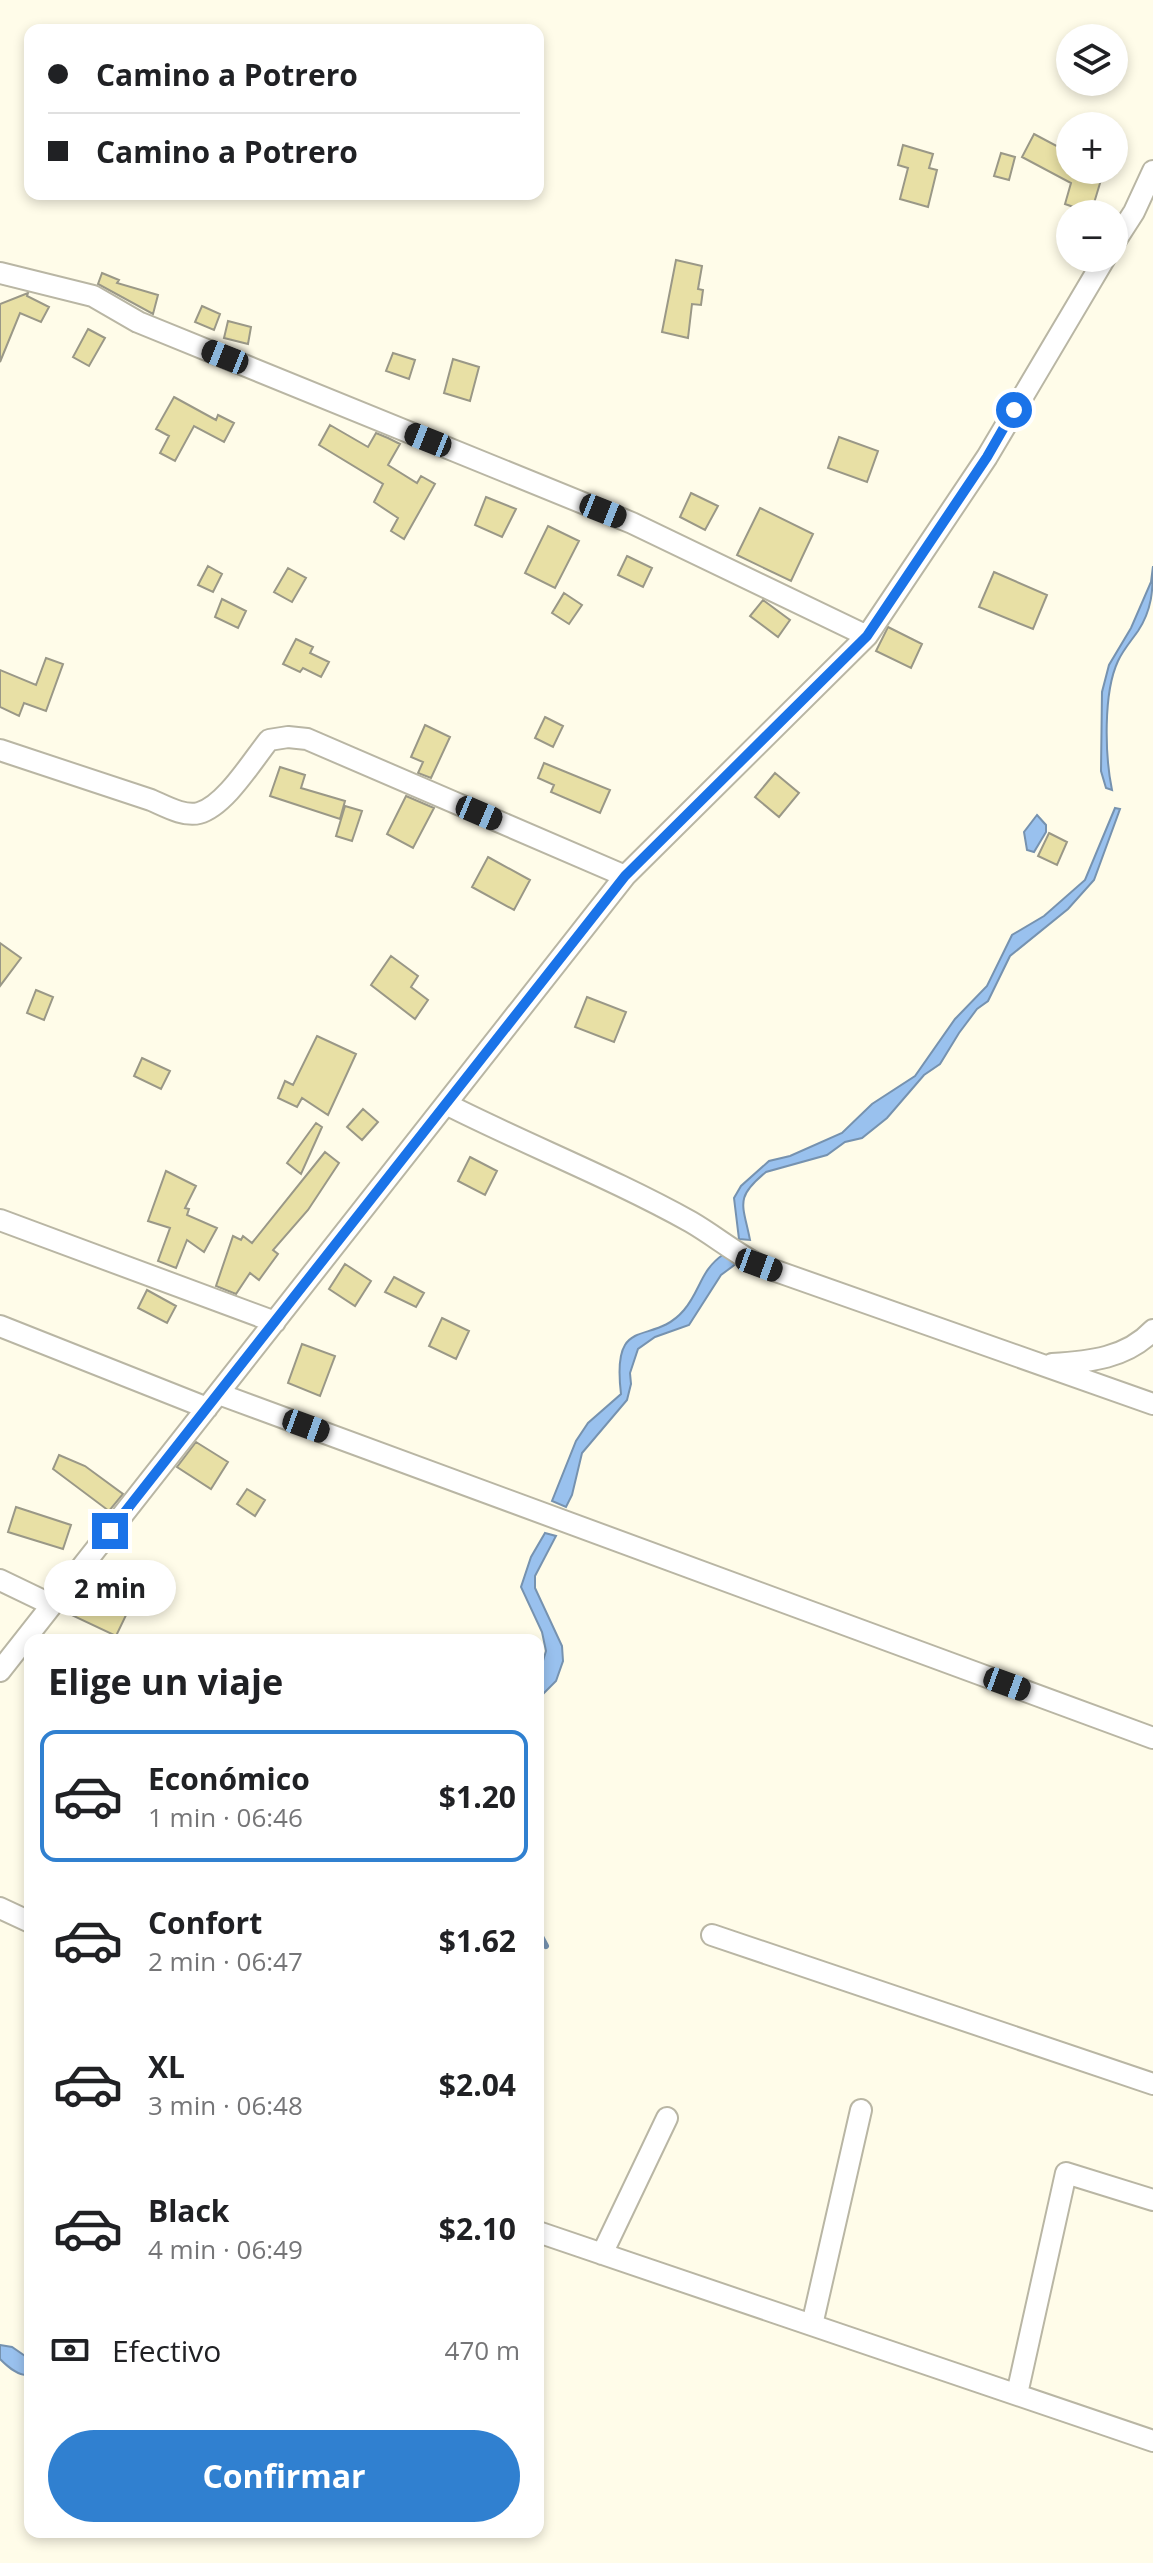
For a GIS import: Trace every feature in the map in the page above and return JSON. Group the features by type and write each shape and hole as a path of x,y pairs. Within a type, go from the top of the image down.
{"street":[{"path":"1128,221 1153,171"},
{"path":"29,1634 625,876 867,636 987,457 1097,272"},
{"path":"0,273 93,296 138,322 632,523 867,636"},
{"path":"0,750 175,810 198,813 220,801 269,740 288,737 307,739 625,876"},
{"path":"446,1104 656,1204 759,1265 1153,1404"},
{"path":"0,1220 275,1322"},
{"path":"0,1326 1153,1738"},
{"path":"1041,1365 1118,1355 1144,1340 1153,1330"},
{"path":"0,1580 52,1605"},
{"path":"0,1671 24,1641"},
{"path":"0,1908 24,1919"},
{"path":"712,1935 1153,2084"},
{"path":"812,2325 861,2110"},
{"path":"602,2254 667,2118"},
{"path":"1017,2394 1066,2173 1153,2200"},
{"path":"544,2234 1153,2441"}],"water":[{"path":"1153,566 1149,608 1118,661 1110,690 1107,743 1112,790 1106,788 1101,771 1102,692 1109,665 1131,628 1151,582"},
{"path":"1115,808 1120,809 1094,880 1068,909 1010,956 988,1001 977,1009 940,1064 924,1075 887,1118 862,1138 845,1142 827,1155 766,1172 745,1195 743,1202 750,1240 739,1239 734,1198 741,1186 769,1161 790,1156 842,1133 872,1104 915,1076 955,1019 987,986 1012,935 1044,916 1085,880"},
{"path":"1037,815 1046,825 1046,832 1034,852 1027,850 1024,832"},
{"path":"724,1254 737,1263 721,1275 689,1325 655,1337 638,1349 630,1373 627,1400 582,1453 566,1507 552,1501 576,1441 588,1423 621,1394 622,1351 628,1341 672,1321 690,1303 705,1273"},
{"path":"545,1533 556,1536 535,1576 535,1588 562,1646 563,1661 556,1681 544,1693 544,1634 521,1587 531,1557"},
{"path":"0,2345 12,2347 24,2355 24,2374 10,2368 0,2359"}],"building":[{"path":"1034,134 1056,146 1056,175 1022,157"},
{"path":"903,145 933,154 929,168 937,170 928,207 900,199 908,168 898,165"},
{"path":"1001,153 1015,157 1009,180 994,176"},
{"path":"1071,184 1100,184 1095,200 1066,200"},
{"path":"676,260 702,266 698,289 703,290 701,305 692,304 688,338 662,332"},
{"path":"102,273 119,280 117,283 158,295 153,314 98,284"},
{"path":"28,293 27,296 49,307 41,322 20,313 0,362 0,304"},
{"path":"202,306 220,314 214,330 195,322"},
{"path":"228,321 251,327 248,344 224,338"},
{"path":"88,329 105,338 89,366 73,357"},
{"path":"393,353 415,360 409,379 386,371"},
{"path":"453,359 479,367 470,401 444,393"},
{"path":"174,397 216,420 218,415 234,423 224,442 194,426 175,461 160,453 169,436 156,429"},
{"path":"330,425 368,447 376,433 400,444 388,465 417,483 421,476 435,484 404,539 391,531 398,518 374,502 383,484 319,445"},
{"path":"839,437 878,451 867,482 828,468"},
{"path":"691,493 718,506 705,530 680,517"},
{"path":"486,497 516,509 502,537 475,525"},
{"path":"760,508 813,534 791,581 737,555"},
{"path":"548,526 579,541 555,588 525,573"},
{"path":"627,556 652,568 643,587 618,575"},
{"path":"208,566 222,574 213,592 198,585"},
{"path":"288,568 306,578 292,602 274,592"},
{"path":"994,572 1047,595 1033,629 979,607"},
{"path":"564,593 582,605 569,624 552,613"},
{"path":"222,599 246,611 238,628 215,617"},
{"path":"763,600 790,620 778,637 750,616"},
{"path":"888,627 922,644 911,668 876,651"},
{"path":"296,639 313,647 310,653 329,662 321,677 303,668 300,672 283,664"},
{"path":"46,658 63,664 46,711 24,703 19,716 0,707 0,670 36,685"},
{"path":"545,717 563,726 553,747 535,738"},
{"path":"425,725 450,737 431,778 418,773 423,762 411,757"},
{"path":"544,763 610,790 600,813 551,792 554,785 538,778"},
{"path":"280,767 305,775 301,788 345,801 340,819 270,796"},
{"path":"775,773 799,793 779,817 755,797"},
{"path":"406,796 434,808 413,848 387,834"},
{"path":"345,806 362,811 352,841 336,836"},
{"path":"1049,833 1067,842 1057,865 1038,856"},
{"path":"488,857 530,880 514,910 472,887"},
{"path":"0,943 21,958 0,986"},
{"path":"391,956 418,976 411,987 428,1000 415,1019 371,985"},
{"path":"36,990 53,997 44,1020 27,1013"},
{"path":"587,997 626,1012 614,1042 575,1027"},
{"path":"317,1036 356,1054 328,1115 302,1098 297,1107 278,1098 285,1081 293,1085"},
{"path":"142,1058 170,1071 161,1089 134,1076"},
{"path":"363,1109 378,1122 362,1140 347,1127"},
{"path":"316,1123 322,1127 301,1174 287,1163"},
{"path":"325,1152 339,1163 308,1210 273,1250 278,1254 259,1280 250,1273 236,1294 216,1286 233,1236 241,1240 243,1236 252,1243"},
{"path":"470,1157 497,1171 485,1195 458,1181"},
{"path":"166,1171 196,1186 185,1208 189,1209 187,1215 217,1228 204,1252 187,1240 176,1268 158,1261 170,1228 148,1221"},
{"path":"345,1264 371,1281 355,1306 329,1289"},
{"path":"394,1277 424,1293 416,1307 385,1292"},
{"path":"147,1290 176,1306 167,1323 138,1308"},
{"path":"442,1318 469,1331 456,1359 429,1346"},
{"path":"302,1344 335,1356 320,1396 288,1383"},
{"path":"196,1442 228,1462 211,1489 177,1467"},
{"path":"59,1455 85,1466 123,1494 109,1511 53,1469"},
{"path":"247,1489 265,1500 255,1516 237,1504"},
{"path":"16,1507 71,1525 63,1549 8,1532"},
{"path":"81,1589 128,1611 117,1634 112,1634 63,1611"}],"waterway":[{"path":"544,1942 546,1946"}],"route":[{"path":"110,1531 625,876 867,636 987,457 1014,410"}]}
